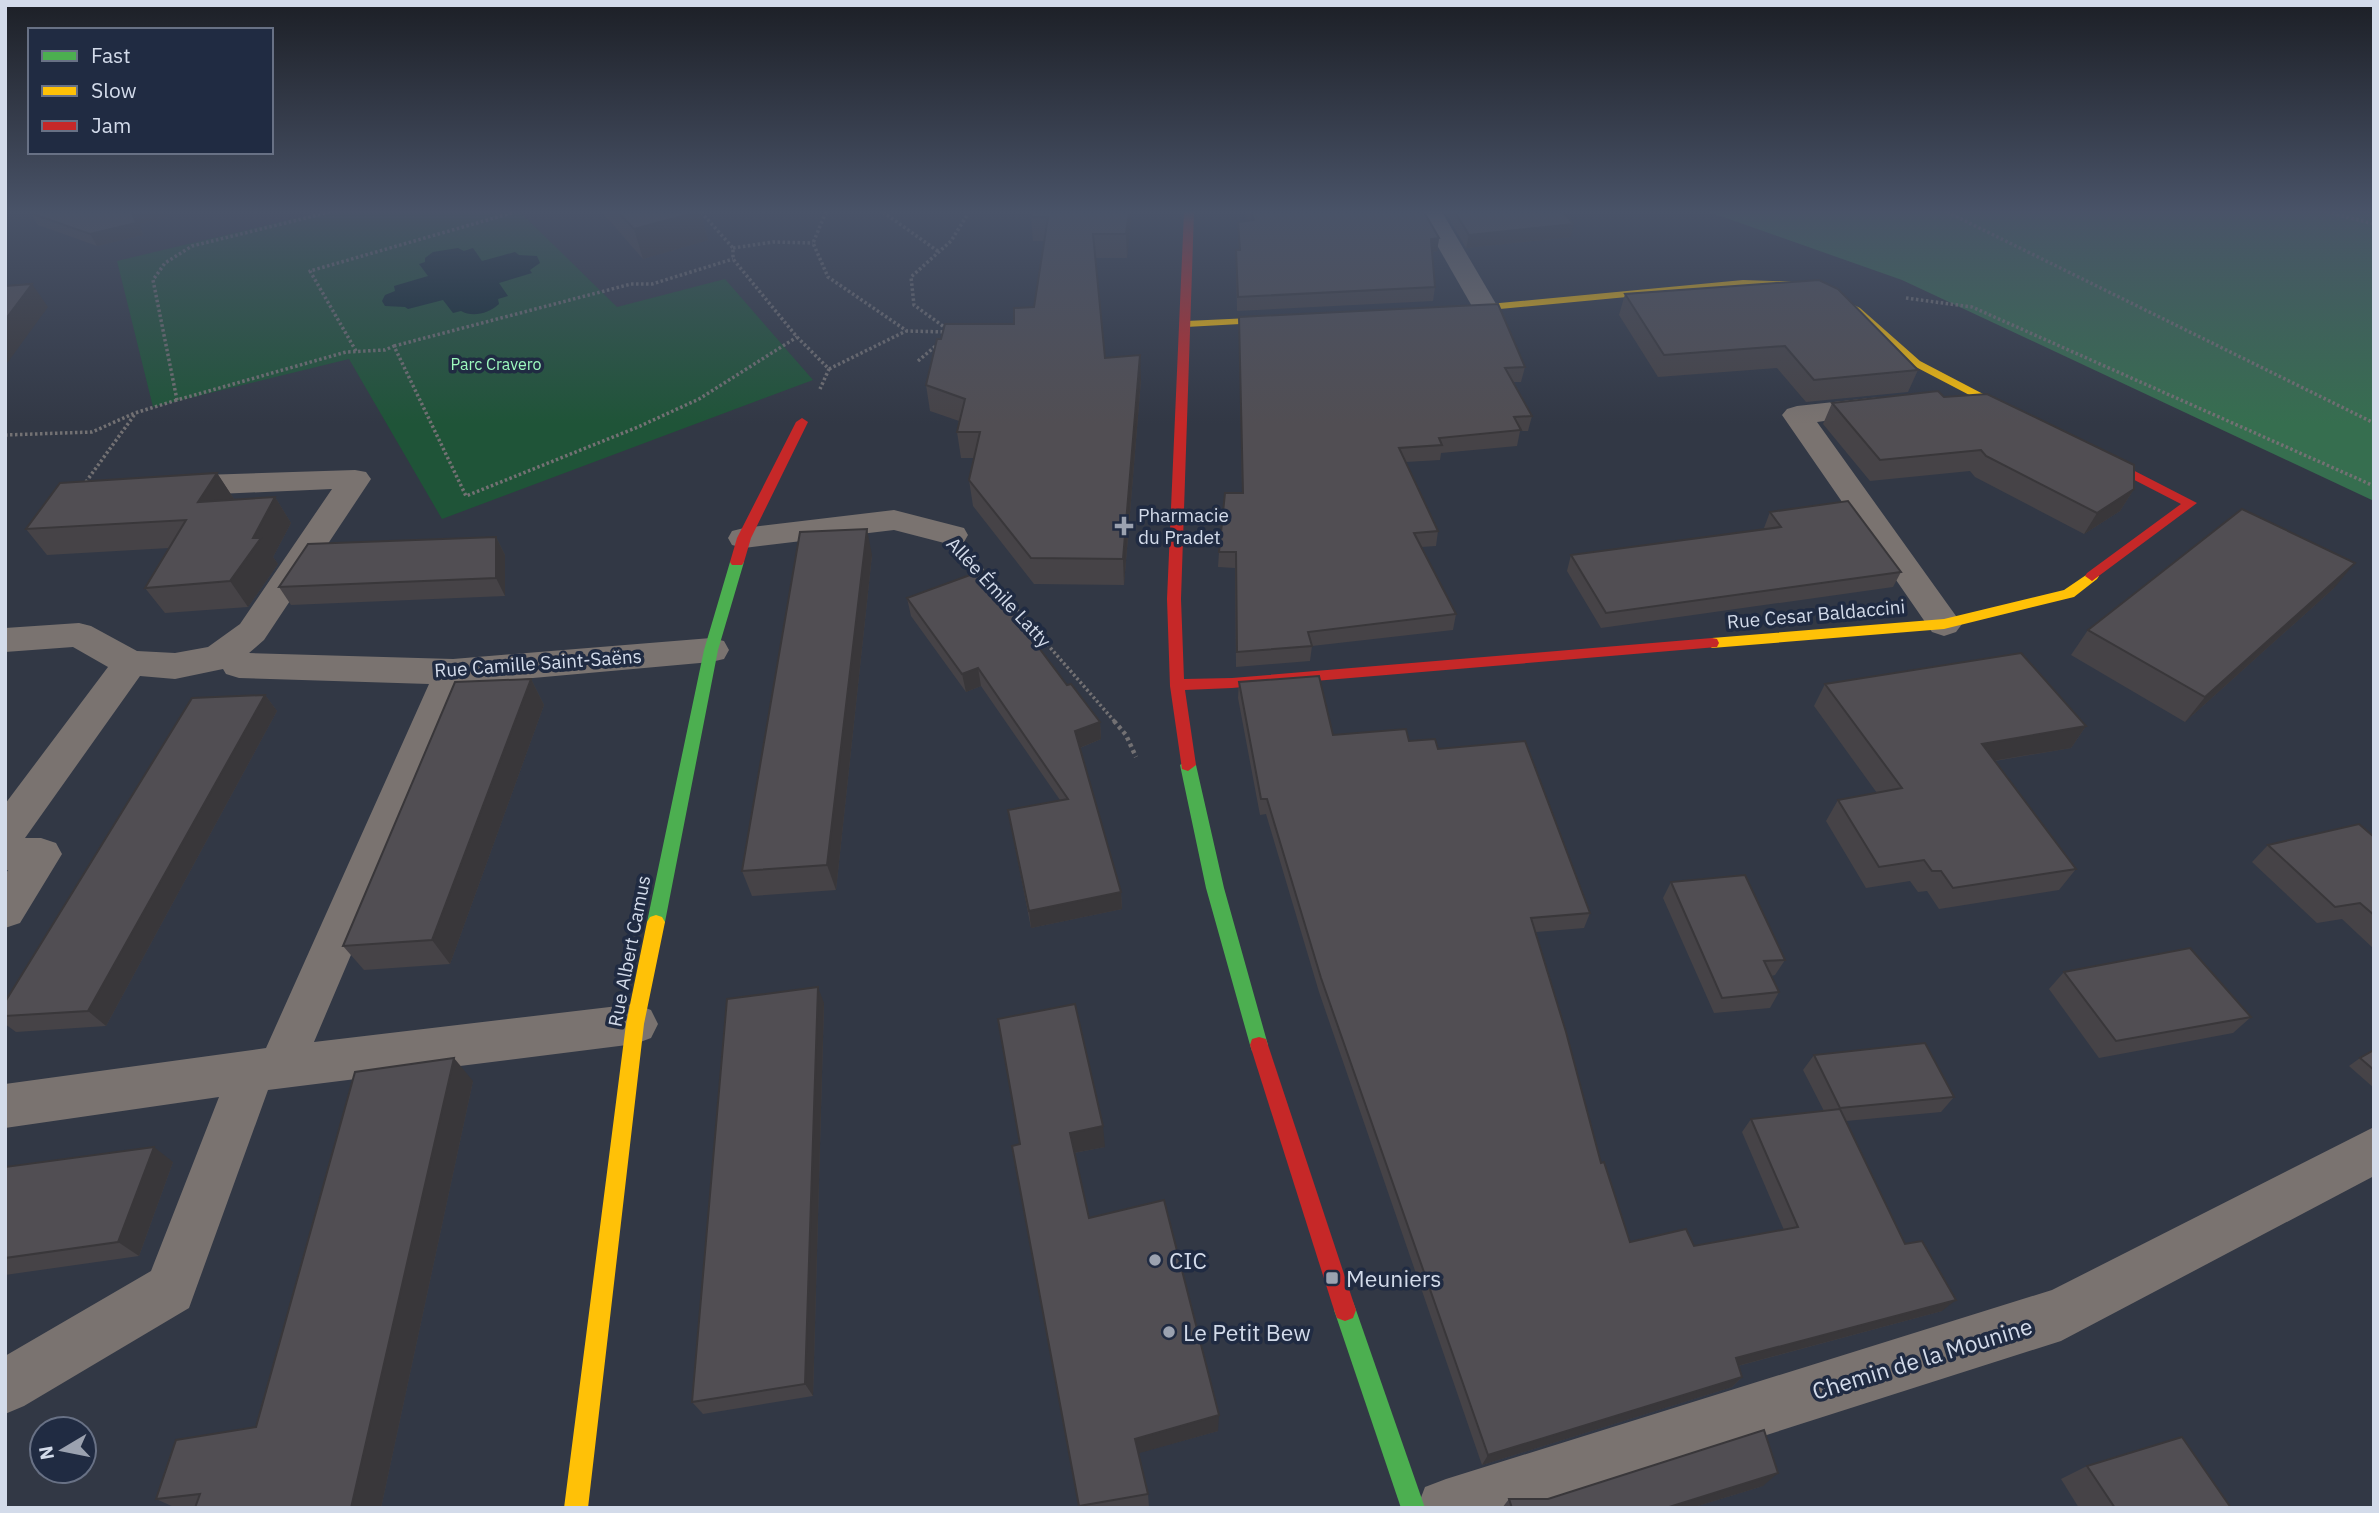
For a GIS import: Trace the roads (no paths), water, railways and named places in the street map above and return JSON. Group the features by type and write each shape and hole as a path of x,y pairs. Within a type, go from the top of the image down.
{"street":[{"path":"1187,283 1173,582 1177,685 1190,776 1223,924 1271,1089 1332,1278 1413,1508"},
{"path":"1471,283 1486,309"},
{"path":"1432,312 1743,284 1804,284 1856,310 1916,363 2042,427"},
{"path":"1186,324 1309,318"},
{"path":"1944,624 1797,415 1980,396"},
{"name":"Rue Albert Camus","path":"576,1508 635,1024 711,650 744,538 802,422"},
{"name":"Rue Cesar Baldaccini","path":"1177,685 1246,682 1944,624 2069,594 2190,503 2079,446"},
{"path":"5,640 79,635 130,663 175,666 229,662 253,632 355,479 80,490"},
{"name":"Allée Émile Latty","path":"744,538 894,520 952,534"},
{"name":"Rue Camille Saint-Saëns","path":"229,662 453,672 711,650"},
{"path":"5,835 130,663"},
{"path":"5,1387 170,1289 266,1070 453,672"},
{"path":"5,855 41,855 5,911"},
{"path":"5,1106 635,1024"},
{"name":"Chemin de la Mounine","path":"1446,1508 2061,1314 2374,1150"}],"water":[{"path":"406,283 500,283 508,296 498,299 499,304 481,314 461,311 453,313 443,300 408,309 385,306 382,301 385,295 395,291 394,286"}],"place":[{"name":"Pharmacie du Pradet","path":"1124,526"},
{"name":"CIC","path":"1155,1260"},
{"name":"Meuniers","path":"1332,1278"},
{"name":"Le Petit Bew","path":"1169,1332"}],"park label":[{"name":"Parc Cravero","path":"496,364"}]}
